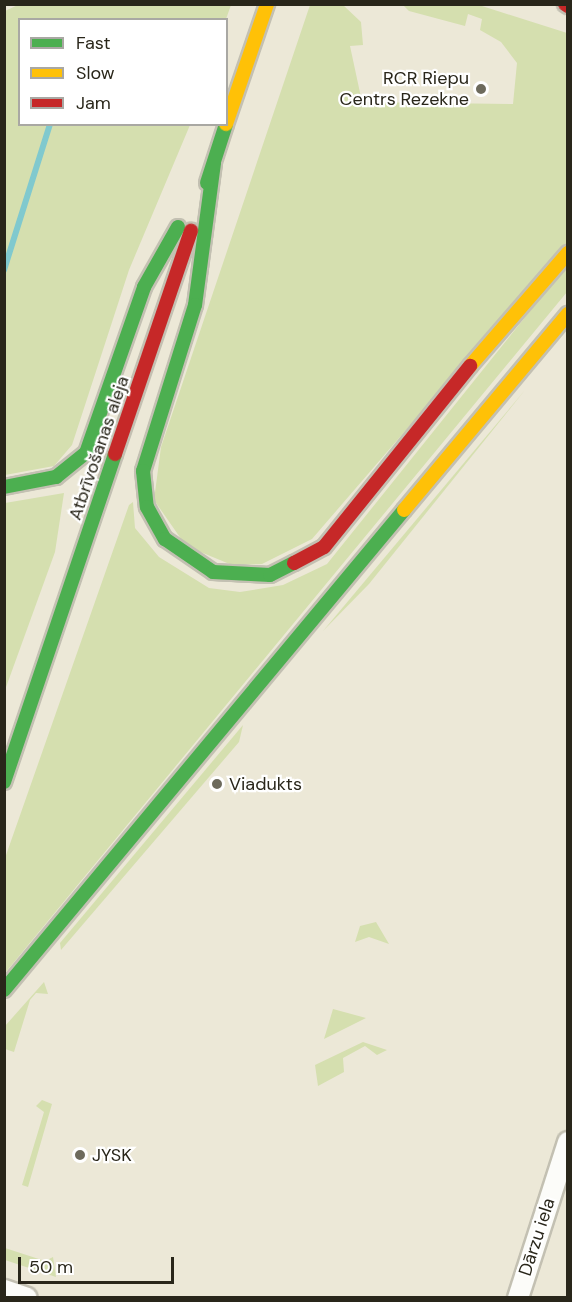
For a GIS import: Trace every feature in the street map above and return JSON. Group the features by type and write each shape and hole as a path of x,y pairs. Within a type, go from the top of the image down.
{"main road":[{"name":"Atbrīvošanas aleja","path":"228,118 267,4"},
{"name":"Atbrīvošanas aleja","path":"4,782 225,126"},
{"path":"4,487 56,477 86,453 144,287 213,163"},
{"path":"213,163 195,305 143,471 147,507 165,539 213,572 270,575 324,547 543,276 567,253"},
{"path":"4,990 567,314"},
{"path":"4,732 38,686"}],"street":[{"name":"Dārzu iela","path":"518,1298 567,1142"},
{"path":"4,1290 27,1298"}],"green space":[{"path":"20,4 231,5 226,18 18,18 18,126 190,126 129,270 72,445 54,466 5,475 5,11"},
{"path":"310,5 343,5 361,22 363,45 350,46 362,102 513,104 517,63 501,42 480,30 482,19 468,14 465,26 409,11 403,5 482,6 567,33 567,243 312,539 262,564 232,565 186,546 154,500 161,447"},
{"path":"567,265 567,292 5,973 5,858 129,505 133,502 135,528 159,557 209,588 240,592 283,585 327,564"},
{"path":"525,390 369,584 323,631"},
{"path":"64,493 55,552 5,690 5,503"},
{"path":"243,725 239,742 61,950 60,943"},
{"path":"376,922 389,944 369,937 355,942 360,926"},
{"path":"44,982 48,994 36,993 30,1000 14,1052 5,1049 5,1026"},
{"path":"333,1009 366,1018 324,1039"},
{"path":"363,1042 387,1050 377,1055 365,1046 343,1058 344,1072 318,1086 315,1065"},
{"path":"42,1100 52,1104 28,1187 22,1185 44,1112 36,1106"},
{"path":"5,1248 45,1261 53,1257 56,1277 5,1260"}],"waterway":[{"path":"4,270 49,126"}],"traffic: fast":[{"path":"207,183 225,126"},
{"path":"214,163 195,305 143,471 147,507 165,539 213,572 270,575 294,563"},
{"path":"4,487 56,477 86,453 144,287 178,227"},
{"path":"4,782 115,454"},
{"path":"4,990 404,510"}],"traffic: slow":[{"path":"228,118 267,4"},
{"path":"470,366 568,253"},
{"path":"404,510 568,314"}],"traffic: jam":[{"path":"115,454 191,231"},
{"path":"294,563 324,547 470,366"}],"place":[{"name":"RCR Riepu Centrs Rezekne","path":"481,89"},
{"name":"Viadukts","path":"217,784"},
{"name":"JYSK","path":"80,1155"}]}
